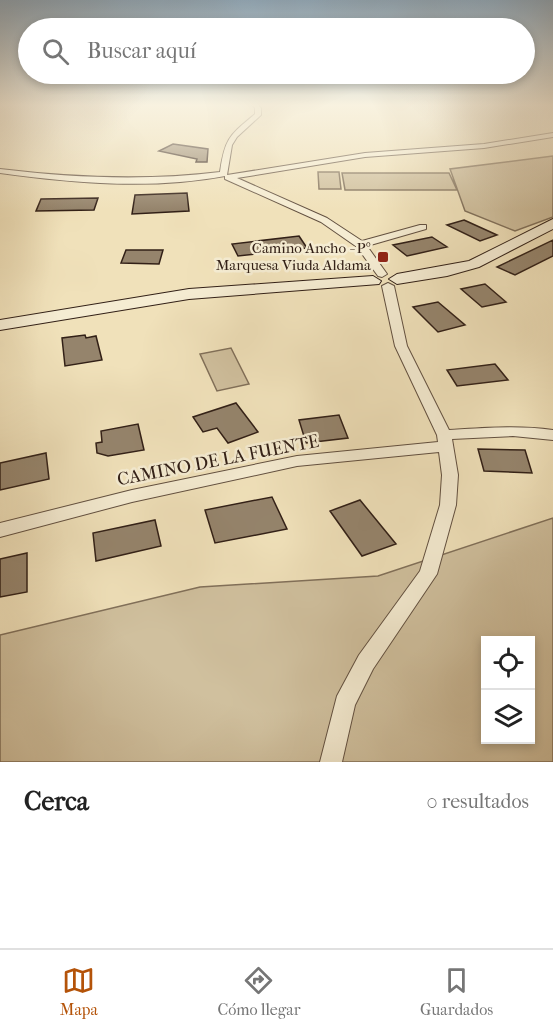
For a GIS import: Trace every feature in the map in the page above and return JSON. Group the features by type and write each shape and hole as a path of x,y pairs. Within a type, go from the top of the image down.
{"street":[{"path":"230,175 228,145 232,140"},
{"path":"0,171 56,178 101,180 230,175 310,166 365,156 484,146 524,140"},
{"path":"230,175 324,220 360,245 385,280 400,346 445,441 450,475 448,505 428,574 366,662 345,704 331,762"},
{"path":"0,325 189,294 385,280 447,271 474,264 553,223"},
{"path":"360,245 423,227"},
{"name":"CAMINO DE LA FUENTE","path":"0,530 132,496 297,461 495,432 540,432 553,435"}],"shaded area":[{"path":"553,156 553,217 515,231 465,211 450,169"},
{"path":"318,172 339,172 341,189 319,189"},
{"path":"342,173 449,173 457,190 345,190"},
{"path":"231,348 249,384 217,391 200,354"},
{"path":"553,518 553,762 0,762 0,635 200,587 378,576"}],"building":[{"path":"173,144 208,149 207,162 196,162 197,159 159,151"},
{"path":"187,193 189,211 132,214 135,195"},
{"path":"98,198 94,210 36,211 41,199"},
{"path":"464,220 497,235 480,241 447,225"},
{"path":"299,236 307,248 238,256 232,244"},
{"path":"432,237 447,247 407,256 393,245"},
{"path":"553,240 553,256 515,275 497,267"},
{"path":"126,250 163,250 159,264 121,263"},
{"path":"485,284 506,302 482,307 461,289"},
{"path":"438,302 465,325 438,332 413,307"},
{"path":"85,335 86,338 96,336 102,360 65,366 62,338"},
{"path":"495,364 508,380 457,386 447,370"},
{"path":"236,403 258,432 228,443 217,428 203,432 193,417"},
{"path":"339,415 348,438 306,443 299,420"},
{"path":"138,424 144,450 108,456 97,453 96,443 102,442 101,431"},
{"path":"478,449 525,450 532,473 484,471"},
{"path":"46,453 49,479 0,490 0,463"},
{"path":"272,497 287,529 215,543 205,510"},
{"path":"360,500 396,544 362,556 330,511"},
{"path":"155,520 161,546 96,561 93,533"},
{"path":"27,553 27,592 0,597 0,559"}],"place":[{"name":"Camino Ancho - Pº Marquesa Viuda Aldama","path":"383,257"}]}
